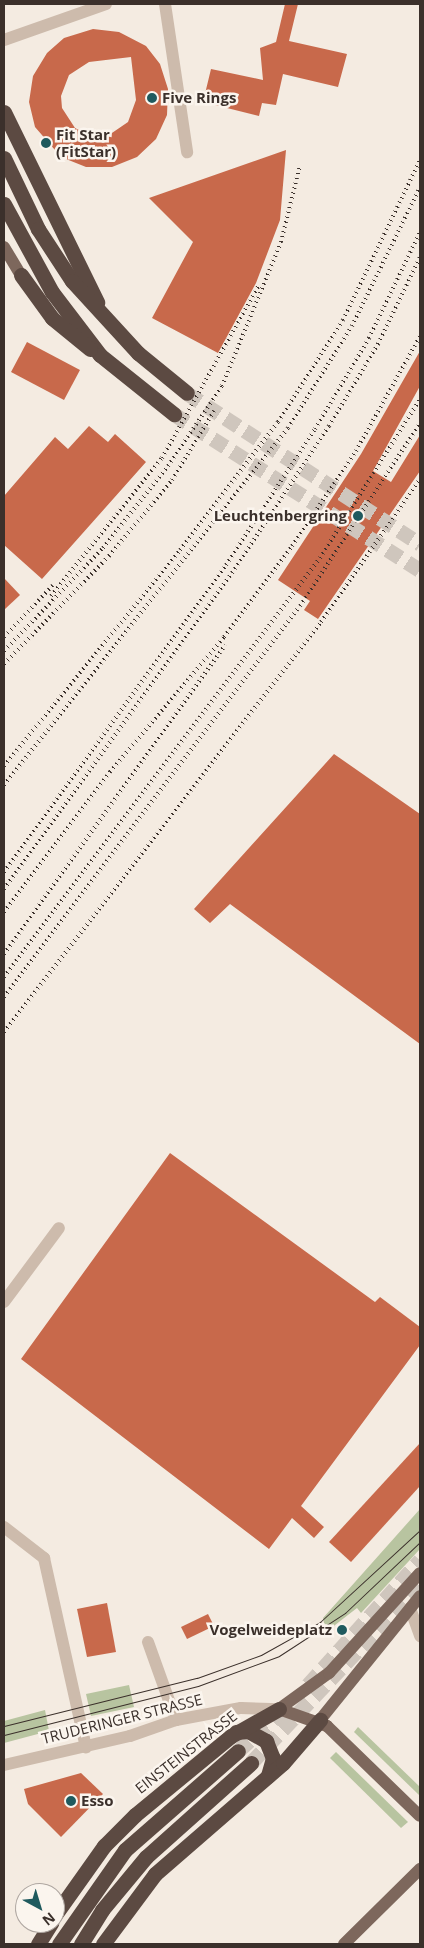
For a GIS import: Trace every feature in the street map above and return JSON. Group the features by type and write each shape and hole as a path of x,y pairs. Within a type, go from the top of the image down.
{"highway":[{"path":"4,112 101,310"},
{"path":"4,158 45,241 72,281 138,352 187,393"},
{"path":"4,204 52,292 100,354"},
{"path":"21,274 52,318 174,414"},
{"name":"EINSTEINSTRASSE","path":"65,1902 121,1829 236,1732 279,1709"},
{"path":"103,1944 169,1860 268,1776 320,1720"},
{"path":"236,1732 253,1732 267,1744 273,1758 268,1776"},
{"path":"59,1944 125,1850 238,1751"},
{"path":"81,1944 102,1910 146,1857 251,1763"},
{"path":"38,1944 44,1933"}],"main road":[{"path":"4,247 21,274"},
{"name":"EINSTEINSTRASSE","path":"279,1709 329,1673 420,1573"},
{"path":"320,1720 420,1596"},
{"path":"279,1709 320,1720 420,1816"},
{"path":"344,1944 420,1869"}],"street":[{"path":"4,40 106,4"},
{"path":"165,4 188,152"},
{"path":"4,1302 58,1228"},
{"path":"4,1527 44,1558 86,1746"},
{"path":"410,1608 420,1636"},
{"path":"148,1642 176,1720"},
{"name":"TRUDERINGER STRASSE","path":"4,1765 86,1746 176,1720 241,1708 279,1709"}],"green space":[{"path":"420,1509 420,1549 361,1613 357,1608 326,1632 323,1618"},
{"path":"129,1685 134,1707 91,1716 86,1694"},
{"path":"45,1710 49,1731 4,1743 4,1721"},
{"path":"358,1727 420,1787 420,1796 354,1732"},
{"path":"336,1752 408,1822 401,1828 330,1758"}],"building":[{"path":"285,4 298,4 289,41 347,54 338,87 283,74 276,105 262,103 259,116 203,102 211,69 263,80 260,48 276,42"},
{"name":"Five Rings","path":"93,29 119,32 146,46 160,64 168,89 167,115 156,139 137,157 112,167 86,167 61,157 35,127 29,102 33,76 47,53 64,38","holes":["131,57 136,100 128,122 109,135 85,133 75,128 62,108 61,96 69,75 89,62"]},
{"path":"286,150 280,220 256,283 218,353 152,318 193,242 149,198"},
{"path":"27,342 80,370 64,400 11,372"},
{"path":"420,351 420,386 373,471 391,482 420,435 420,471 318,619 304,610 310,601 278,580 361,454"},
{"path":"89,426 108,442 115,434 146,462 42,579 4,545 4,496 55,437 68,449"},
{"path":"4,578 20,595 4,610"},
{"path":"334,754 420,814 420,1044 230,904 210,923 194,909"},
{"path":"170,1153 375,1302 380,1297 420,1327 420,1345 301,1506 324,1527 314,1538 292,1518 269,1549 21,1359"},
{"path":"420,1443 420,1486 351,1562 329,1542"},
{"path":"107,1603 116,1652 87,1657 77,1609"},
{"path":"208,1614 214,1626 187,1639 181,1627"},
{"path":"81,1773 103,1794 61,1837 28,1804 24,1789"}],"tunnel":[{"path":"187,393 420,544"},
{"path":"174,414 420,570"},
{"path":"308,1685 420,1560"},
{"path":"251,1763 420,1584"},
{"path":"238,1751 283,1710"}],"tram line":[{"path":"4,1726 197,1678 261,1655 320,1622 420,1530"},
{"path":"4,1735 198,1686 279,1656 345,1613 420,1542"}],"railway":[{"path":"4,766 180,550 278,422 343,320 420,160"},
{"path":"4,651 103,548 168,466 222,386 281,242 300,165"},
{"path":"4,785 288,428 352,326 420,187"},
{"path":"4,872 226,565 315,429 369,338 420,232"},
{"path":"4,889 232,573 329,426 378,344 420,257"},
{"path":"51,596 162,458 259,285"},
{"path":"4,912 110,772 224,637 292,546 356,451 420,336"},
{"path":"4,977 320,558 420,399"},
{"path":"4,664 109,556 172,480 214,411"},
{"path":"4,997 300,606 420,423"},
{"path":"4,1032 321,622 420,479"},
{"path":"4,637 53,585"},
{"path":"4,954 225,645"}],"place":[{"name":"Five Rings","path":"152,98"},
{"name":"Fit Star (FitStar)","path":"46,143"},
{"name":"Leuchtenbergring","path":"358,516"},
{"name":"Vogelweideplatz","path":"342,1630"},
{"name":"Esso","path":"71,1801"}]}
